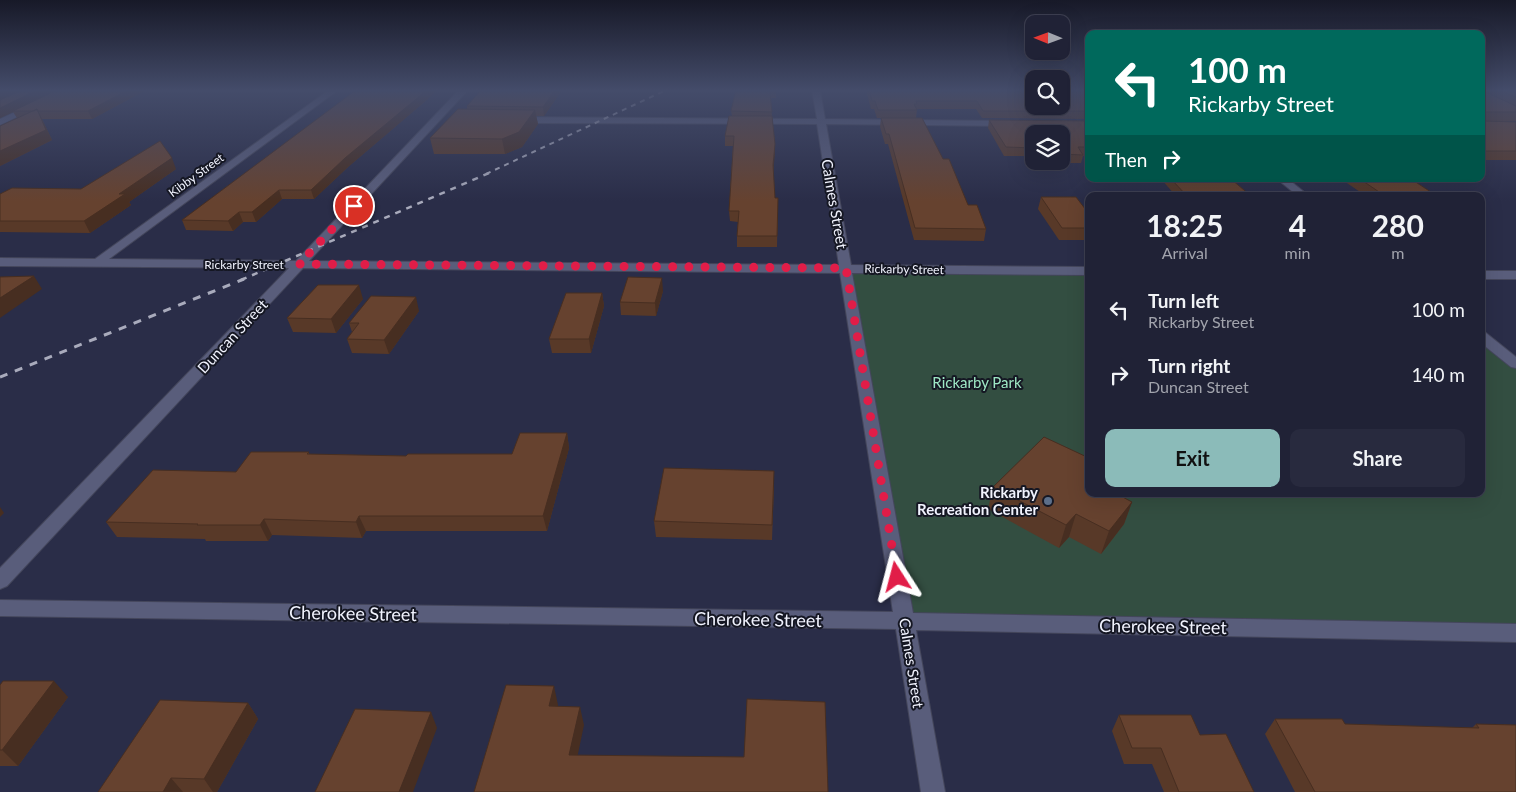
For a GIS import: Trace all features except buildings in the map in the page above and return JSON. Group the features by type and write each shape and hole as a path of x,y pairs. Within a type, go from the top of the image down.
{"street":[{"name":"Kibby Street","path":"98,263 284,127"},
{"name":"Duncan Street","path":"0,581 299,264 434,127"},
{"name":"Calmes Street","path":"822,127 933,792"},
{"path":"1286,182 1299,192"},
{"name":"Rickarby Street","path":"0,262 1085,271"},
{"path":"1485,274 1516,275"},
{"path":"1485,339 1516,364"},
{"name":"Cherokee Street","path":"0,608 1516,632"}],"green space":[{"name":"Rickarby Park","path":"846,268 1085,271 1085,497 1485,497 1485,339 1516,364 1516,633 905,621"}],"railway":[{"path":"486,174 587,127"},
{"path":"241,280 489,173"},
{"path":"0,377 244,279"}],"place":[{"name":"Rickarby Recreation Center","path":"1048,501"}],"route":[{"path":"354,206 299,264 846,268 897,577"}]}
